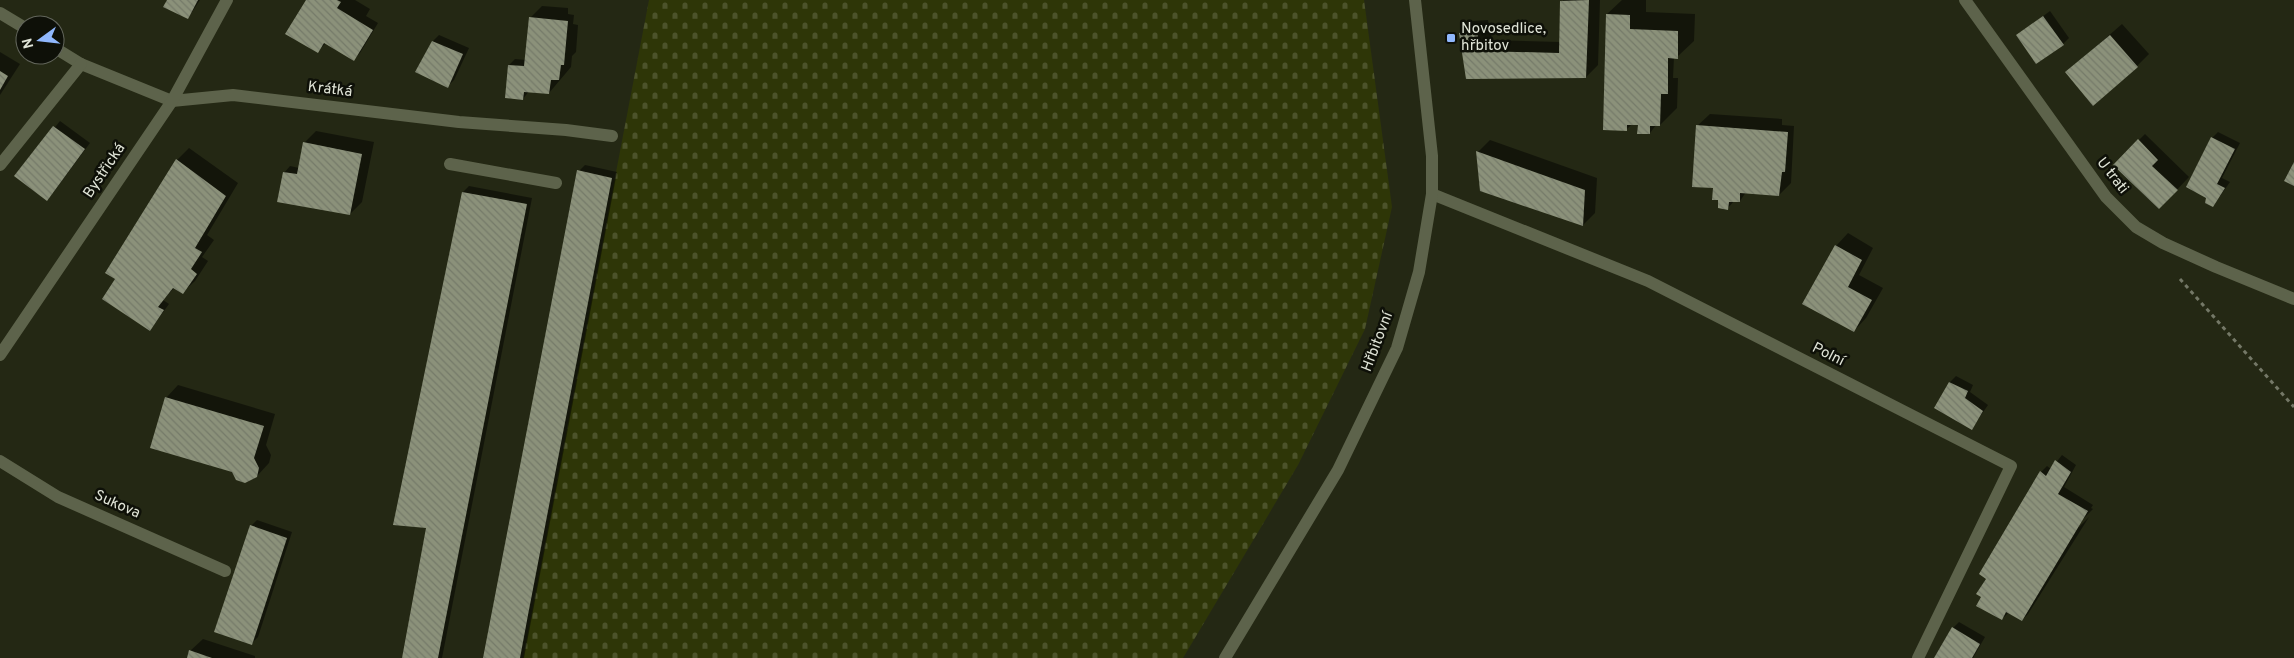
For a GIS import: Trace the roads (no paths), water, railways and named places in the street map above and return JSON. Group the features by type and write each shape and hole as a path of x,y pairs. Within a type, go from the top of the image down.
{"street":[{"name":"Bystřická","path":"0,355 172,101 227,0"},
{"name":"Hřbitovní","path":"1225,658 1338,470 1397,348 1419,272 1432,194 1432,156 1415,0"},
{"name":"U trati","path":"1965,0 2106,197 2136,227 2163,243 2216,268 2294,299"},
{"path":"0,12 15,22"},
{"name":"Krátká","path":"65,54 81,64 172,101 233,95 459,122 566,130 612,136"},
{"path":"0,166 81,64"},
{"path":"450,164 556,183"},
{"name":"Polní","path":"1432,194 1648,281 2011,466 1918,658"},
{"name":"Sukova","path":"0,461 58,496 225,571"}],"place":[{"name":"Novosedlice, hřbitov","path":"1451,38"}]}
